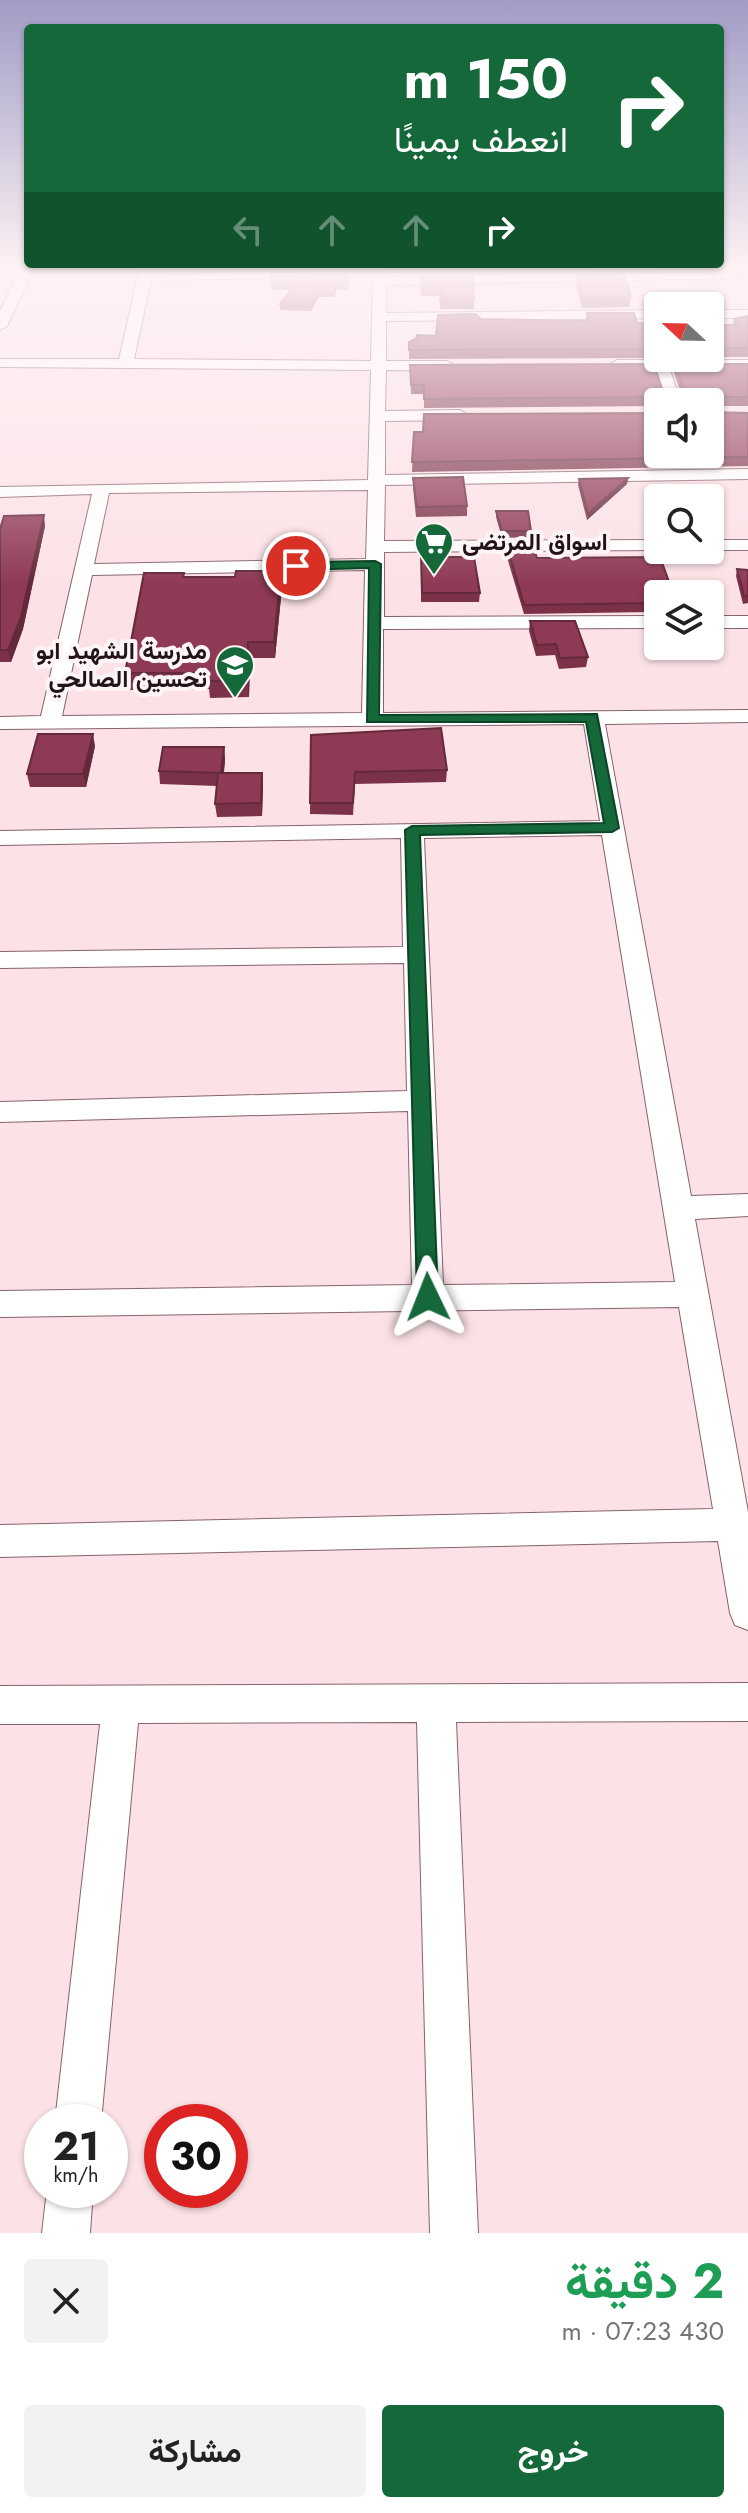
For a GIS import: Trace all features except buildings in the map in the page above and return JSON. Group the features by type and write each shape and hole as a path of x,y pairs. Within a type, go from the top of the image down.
{"street":[{"path":"372,719 378,376"},
{"path":"377,416 471,415"},
{"path":"0,492 748,474"},
{"path":"50,723 102,488"},
{"path":"724,545 748,545"},
{"path":"85,570 644,546"},
{"path":"374,623 644,622"},
{"path":"724,622 748,622"},
{"path":"0,723 748,716"},
{"path":"593,717 748,1613"},
{"path":"0,838 612,828"},
{"path":"412,830 428,1297"},
{"path":"0,960 417,955"},
{"path":"0,1112 421,1101"},
{"path":"678,1208 748,1205"},
{"path":"0,1304 692,1294"},
{"path":"0,1541 732,1525"},
{"path":"0,1705 748,1702"},
{"path":"436,1703 454,2233"},
{"path":"80,2104 121,1704"},
{"path":"66,2233 68,2208"}],"place":[{"name":"اسواق المرتضى","path":"434,576"},
{"name":"مدرسة الشهيد ابو تحسين الصالحي","path":"235,699"}],"route":[{"path":"296,566 375,564 372,719 593,717 612,828 412,830 428,1297"}]}
